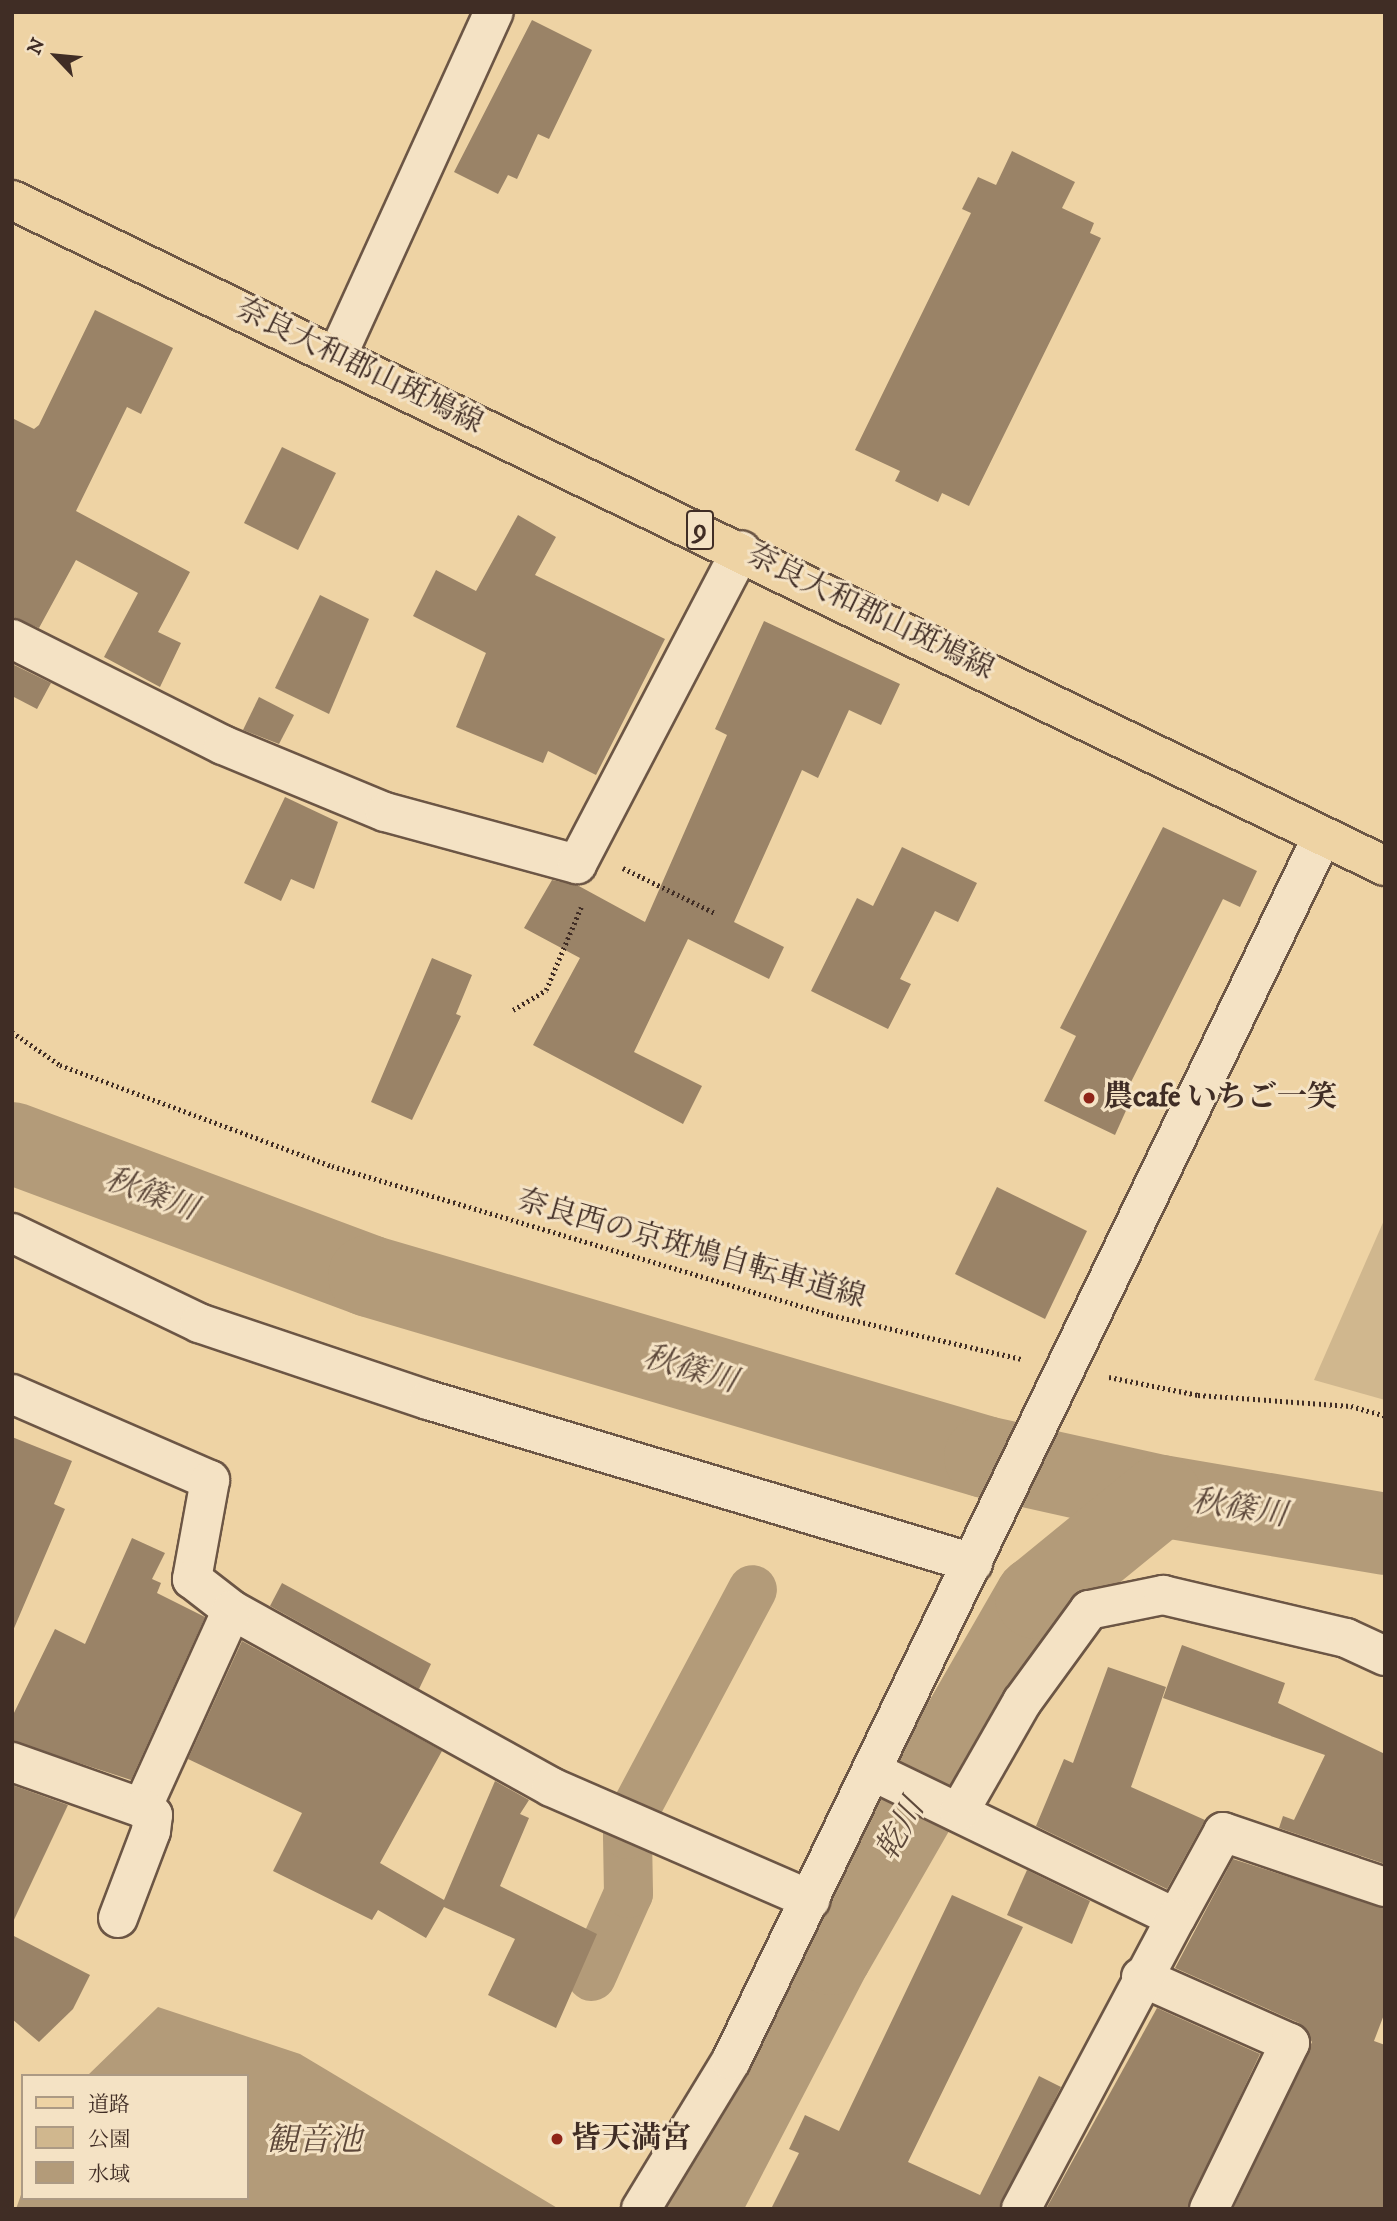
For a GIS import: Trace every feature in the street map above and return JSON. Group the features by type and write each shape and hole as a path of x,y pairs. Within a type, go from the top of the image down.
{"main road":[{"name":"奈良大和郡山斑鳩線","path":"12,200 741,550 1385,866"}],"street":[{"path":"337,356 494,12"},
{"path":"12,639 223,745 386,812 577,864 593,853 741,550"},
{"path":"641,2209 731,2061 811,1900 1322,836"},
{"path":"12,1233 198,1323 428,1399 973,1563"},
{"path":"12,1394 210,1480 192,1578 232,1610 551,1787 811,1900"},
{"path":"959,1812 1022,1702 1089,1610 1163,1595 1346,1638 1385,1656"},
{"path":"142,1808 232,1610"},
{"path":"12,1762 142,1808 153,1815 151,1831 118,1918"},
{"path":"874,1772 1176,1919"},
{"path":"1021,2209 1141,1977 1223,1832 1385,1887"},
{"path":"1141,1977 1290,2043 1209,2209"}],"path":[{"path":"513,1010 545,990 593,853 715,913"},
{"name":"奈良西の京斑鳩自転車道線","path":"12,1032 60,1065 332,1166 831,1315 1198,1395 1350,1406 1385,1416"}],"green space":[{"path":"1385,1218 1385,1400 1314,1380"}],"water":[{"name":"観音池","path":"158,2007 300,2054 559,2209 16,2209 21,2195 21,2200 248,2200 248,2074 89,2074"}],"building":[{"path":"532,20 592,50 549,139 538,134 517,179 508,175 498,194 454,172"},
{"path":"1012,151 1075,182 1062,208 1094,223 1090,233 1101,238 969,506 942,493 938,502 895,481 900,471 855,450 971,213 962,209 978,177 996,185"},
{"path":"95,310 173,348 141,414 127,407 76,511 190,572 158,632 181,643 160,687 104,657 138,593 76,560 39,628 12,617 12,418 34,429 39,425"},
{"path":"282,447 336,473 298,550 244,523"},
{"path":"518,515 556,537 535,575 665,639 596,775 548,751 543,763 456,727 486,653 413,616 436,570 476,591"},
{"path":"320,595 369,619 329,714 275,688"},
{"path":"764,621 900,684 881,725 849,710 818,778 802,770 734,922 784,947 769,979 688,939 634,1052 702,1086 683,1124 533,1045 580,958 524,928 552,880 577,885 645,922 727,735 715,729"},
{"path":"12,664 51,683 37,709 12,696"},
{"path":"259,697 294,715 279,744 243,730"},
{"path":"285,797 338,822 314,889 291,879 281,901 244,883"},
{"path":"1163,827 1257,871 1240,907 1223,899 1126,1092 1133,1095 1115,1135 1044,1101 1076,1036 1060,1028"},
{"path":"902,847 977,883 958,922 935,911 900,979 911,984 888,1029 811,991 857,898 873,906"},
{"path":"432,958 472,975 456,1014 461,1016 412,1120 371,1102"},
{"path":"997,1187 1087,1231 1045,1319 955,1274"},
{"path":"12,1437 72,1461 54,1504 65,1509 12,1633"},
{"path":"132,1538 165,1553 152,1579 161,1583 157,1593 205,1617 131,1780 12,1741 12,1717 55,1629 85,1644"},
{"path":"282,1583 431,1664 419,1689 270,1606"},
{"path":"242,1641 442,1751 380,1863 444,1900 495,1781 529,1800 520,1814 529,1818 500,1886 597,1934 556,2028 488,1995 515,1939 444,1907 426,1938 378,1910 372,1920 273,1871 302,1813 188,1759"},
{"path":"1182,1645 1285,1683 1278,1703 1385,1754 1385,1864 1279,1828 1283,1816 1294,1820 1325,1755 1163,1698"},
{"path":"1108,1667 1166,1687 1131,1787 1205,1820 1167,1889 1036,1826 1064,1759 1073,1763"},
{"path":"12,1785 68,1805 12,1924"},
{"path":"1233,1859 1385,1908 1385,2012 1374,2041 1385,2045 1385,2209 1233,2209 1312,2042 1299,2023 1175,1968"},
{"path":"1027,1870 1090,1901 1072,1944 1007,1915"},
{"path":"952,1895 1023,1927 908,2162 980,2195 1039,2076 1061,2087 999,2209 771,2209 799,2153 789,2149 805,2115 839,2131"},
{"path":"12,1935 90,1975 73,2009 39,2042 12,2019"},
{"path":"1157,2008 1260,2054 1187,2209 1046,2209"}],"waterway":[{"name":"秋篠川","path":"12,1143 369,1276 985,1457 1161,1496 1385,1534"},
{"name":"乾川","path":"698,2209 831,1954 1036,1598 1161,1496"},
{"path":"591,1976 628,1893 627,1834 635,1809 752,1589"}],"place":[{"name":"農cafe いちご一笑","path":"1089,1098"},
{"name":"皆天満宮","path":"557,2139"}]}
